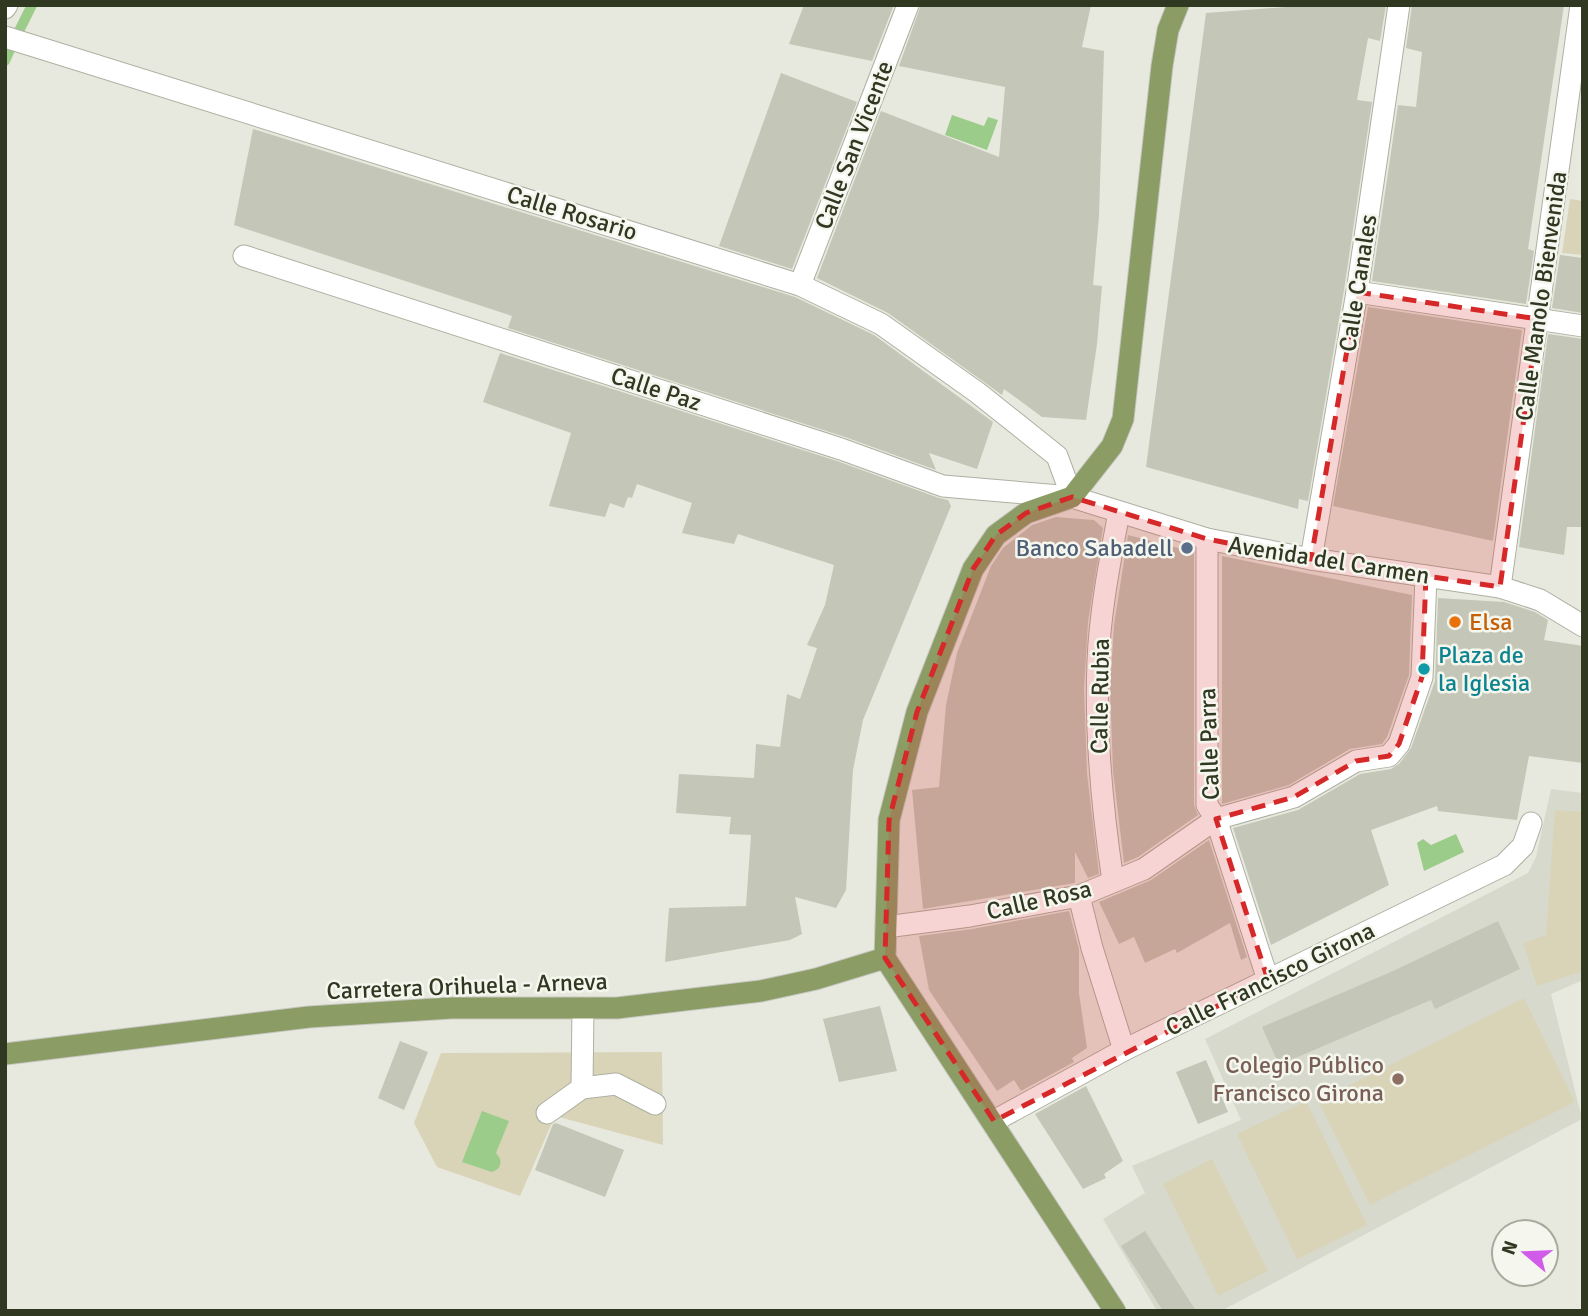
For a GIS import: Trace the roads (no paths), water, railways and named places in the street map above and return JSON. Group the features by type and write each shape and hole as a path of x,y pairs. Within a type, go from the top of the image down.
{"main road":[{"path":"1115,1311 994,1121 885,958 889,820 917,712 973,569 996,535 1026,513 1072,497 1112,446 1123,419 1162,66 1172,6"},
{"name":"Carretera Orihuela - Arneva","path":"5,1054 309,1017 451,1008 617,1008 761,991 816,979 885,958"}],"street":[{"name":"Calle San Vicente","path":"800,285 908,5"},
{"name":"Calle Canales","path":"1311,559 1357,292 1399,5"},
{"name":"Calle Manolo Bienvenida","path":"1500,587 1578,61 1581,5"},
{"name":"Calle Rosario","path":"5,37 800,285 881,324 978,393 1057,456 1072,497"},
{"name":"Calle Paz","path":"244,256 841,449 943,486 1072,497"},
{"path":"1357,292 1583,326"},
{"name":"Avenida del Carmen","path":"1072,497 1207,539 1311,559 1500,587 1540,600 1583,626"},
{"name":"Calle Rubia","path":"1113,881 1102,808 1097,721 1106,586 1119,512"},
{"name":"Calle Parra","path":"1207,539 1207,805 1216,819 1268,980"},
{"name":"Calle Rosa","path":"886,927 970,916 1079,896 1144,869 1216,819 1294,797 1356,761 1389,756 1399,744 1422,677 1426,576"},
{"name":"Calle Francisco Girona","path":"994,1121 1124,1050 1504,865 1523,846 1531,823"},
{"path":"1079,896 1092,948 1124,1050"},
{"path":"582,1088 583,1009"},
{"path":"547,1113 582,1088 616,1084 655,1104"}],"waterway":[{"path":"17,35 32,5"},
{"path":"5,61 13,43"}],"place":[{"name":"Banco Sabadell","path":"1187,548"},
{"name":"Elsa","path":"1455,622"},
{"name":"Plaza de la Iglesia","path":"1424,669"},
{"name":"Colegio Público Francisco Girona","path":"1398,1079"}]}
